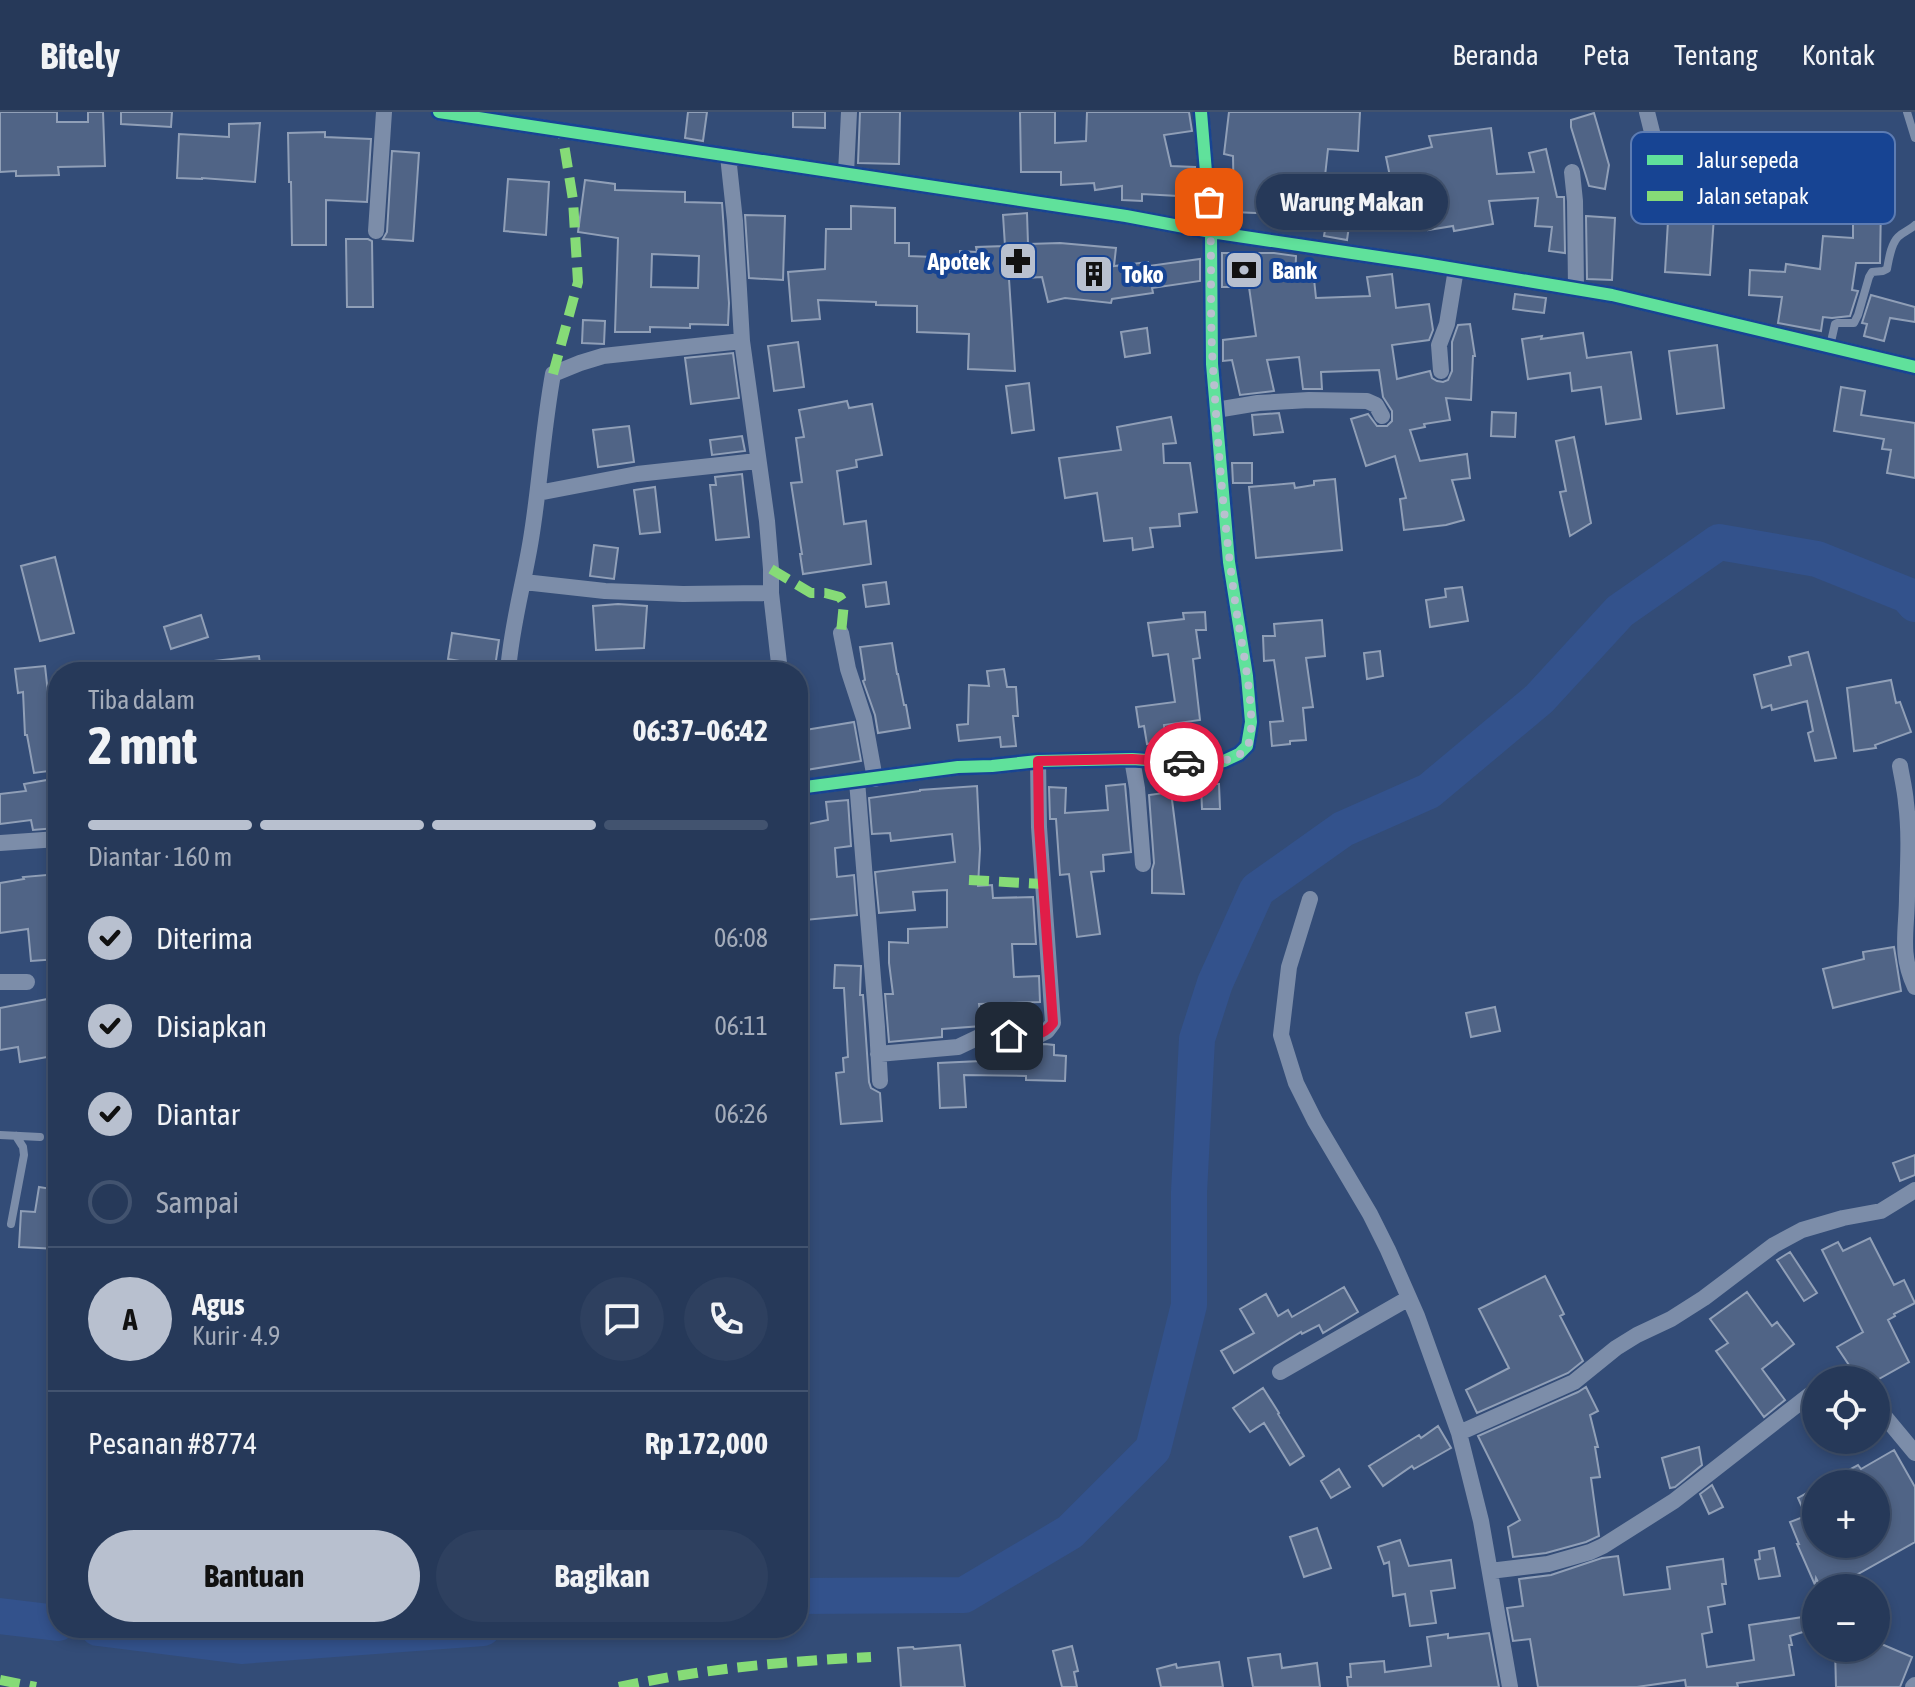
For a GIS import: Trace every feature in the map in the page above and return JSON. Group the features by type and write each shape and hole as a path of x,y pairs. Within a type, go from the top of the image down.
{"street":[{"path":"376,231 384,112"},
{"path":"439,112 1126,216 1612,295 1915,367"},
{"path":"846,173 849,112"},
{"path":"808,787 958,767 1038,761 1132,759 1208,764 1224,761 1247,746 1251,722 1247,676 1229,562 1212,364 1211,232 1201,112"},
{"path":"1647,112 1652,132"},
{"path":"728,156 742,341 767,521 779,662"},
{"path":"1572,172 1576,289"},
{"path":"1441,371 1439,345 1447,324 1456,269"},
{"path":"509,662 538,493 553,374 603,356 742,341"},
{"path":"1216,410 1258,403 1367,401 1376,405 1382,416"},
{"path":"538,493 637,474 757,461"},
{"path":"524,582 605,591 771,593"},
{"path":"841,633 848,669 864,718 875,779"},
{"path":"1132,759 1143,864"},
{"path":"878,1054 958,1047 979,1037 1039,1035 1053,1023 1040,841 1038,761"},
{"path":"1900,766 1908,822 1904,937 1907,964 1915,987"},
{"path":"857,781 880,1081"},
{"path":"0,843 48,840"},
{"path":"1310,899 1289,967 1281,1035 1296,1083 1370,1214 1409,1298 1459,1433 1481,1521 1510,1687"},
{"path":"0,982 27,982"},
{"path":"1459,1433 1574,1382 1616,1348 1671,1319 1774,1245 1802,1230 1881,1211 1915,1190"},
{"path":"1280,1372 1409,1298"},
{"path":"1490,1571 1548,1564 1603,1546 1674,1501 1802,1401"},
{"path":"1890,1423 1915,1453"}],"lane":[{"path":"1907,112 1915,138"},
{"path":"1830,346 1835,324 1854,323 1872,272 1887,269 1895,239 1915,225"},
{"path":"0,1135 40,1137"},
{"path":"11,1224 24,1155 16,1136"}],"building":[{"path":"0,112 57,112 57,122 88,122 88,112 103,112 105,166 58,167 59,175 16,176 16,171 0,172"},
{"path":"121,112 172,112 171,127 121,124"},
{"path":"688,112 707,112 703,141 685,138"},
{"path":"793,112 825,112 825,128 793,127"},
{"path":"860,112 900,112 899,164 858,163"},
{"path":"1020,112 1055,112 1055,143 1086,141 1087,112 1189,112 1192,131 1164,135 1171,166 1195,167 1194,200 1142,194 1142,201 1122,200 1122,186 1095,190 1094,183 1061,185 1061,172 1021,172"},
{"path":"1229,112 1360,112 1358,151 1328,149 1321,212 1281,208 1280,214 1234,212 1233,156 1224,154"},
{"path":"1594,113 1609,165 1605,189 1589,186 1571,127 1571,120"},
{"path":"260,123 255,182 177,178 179,134 229,137 229,124"},
{"path":"1491,128 1497,174 1534,172 1529,153 1546,149 1557,197 1564,197 1565,253 1549,251 1552,227 1535,226 1538,198 1489,201 1493,224 1454,231 1453,226 1428,230 1426,219 1399,224 1363,217 1367,196 1392,201 1386,157 1432,147 1429,136"},
{"path":"325,132 325,137 371,139 367,202 326,200 326,245 292,245 288,133"},
{"path":"392,151 419,153 413,241 383,239 387,232"},
{"path":"508,179 549,182 546,235 504,231"},
{"path":"585,180 615,184 615,190 685,192 685,202 722,203 728,325 690,324 690,328 650,327 650,332 615,332 618,238 578,232","holes":["652,254 699,256 698,288 651,287"]},
{"path":"1330,201 1352,205 1347,240 1324,236"},
{"path":"851,206 895,208 895,243 909,243 909,256 960,258 960,251 977,252 976,247 1005,246 1003,215 1027,213 1028,244 1060,243 1116,248 1114,266 1148,262 1149,266 1200,259 1200,281 1152,288 1153,293 1112,299 1111,303 1065,298 1048,302 1042,277 1009,279 1015,371 968,369 969,334 917,332 917,306 818,300 820,319 792,321 788,272 825,269 826,229 851,229"},
{"path":"745,215 785,216 783,280 749,278"},
{"path":"1586,216 1615,218 1612,280 1587,279"},
{"path":"1668,224 1713,224 1710,275 1665,272"},
{"path":"1853,224 1881,224 1880,263 1856,263 1852,290 1858,291 1850,316 1823,317 1821,331 1778,323 1782,297 1749,295 1750,270 1785,272 1786,264 1820,269 1823,236 1853,238"},
{"path":"346,239 372,241 373,307 347,307"},
{"path":"1222,253 1296,256 1295,281 1314,279 1316,298 1370,296 1367,277 1392,274 1396,308 1429,304 1433,330 1429,340 1392,345 1397,379 1430,371 1437,381 1448,380 1452,371 1452,342 1458,325 1470,324 1475,356 1471,400 1446,398 1450,420 1424,424 1425,427 1410,430 1420,461 1467,454 1470,478 1452,480 1464,520 1404,530 1400,499 1406,498 1395,456 1366,466 1351,419 1368,414 1377,426 1387,426 1392,421 1392,411 1383,397 1379,370 1321,372 1322,389 1303,389 1299,357 1267,360 1274,391 1240,395 1232,360 1223,361 1223,340 1256,336 1249,287 1222,287"},
{"path":"1515,294 1546,298 1544,313 1513,309"},
{"path":"1871,295 1915,307 1915,322 1890,318 1884,341 1864,336 1867,324 1862,323"},
{"path":"583,320 605,321 604,344 582,343"},
{"path":"1147,328 1150,353 1125,357 1121,332"},
{"path":"1583,333 1587,358 1631,352 1641,419 1606,424 1601,387 1572,391 1570,373 1528,379 1522,339"},
{"path":"798,342 804,387 774,391 768,346"},
{"path":"1717,345 1724,408 1677,414 1669,351"},
{"path":"733,353 739,398 691,404 685,358"},
{"path":"1029,383 1034,430 1012,433 1006,386"},
{"path":"1841,387 1865,391 1861,415 1915,423 1915,478 1887,473 1891,450 1882,449 1884,439 1834,431"},
{"path":"847,401 849,408 872,404 882,455 856,460 857,467 837,471 844,524 866,521 871,564 803,574 791,483 802,482 796,438 804,437 799,410"},
{"path":"1492,412 1516,413 1515,437 1491,436"},
{"path":"1279,413 1283,432 1254,435 1252,415"},
{"path":"1171,417 1176,443 1163,444 1164,463 1190,463 1197,512 1179,514 1180,526 1150,528 1153,547 1133,550 1132,538 1104,541 1097,493 1065,498 1059,458 1121,450 1117,427"},
{"path":"629,426 634,462 598,467 593,430"},
{"path":"742,436 745,451 712,455 710,440"},
{"path":"1574,437 1591,523 1570,536 1560,492 1566,491 1556,441"},
{"path":"1232,463 1252,463 1252,483 1233,483"},
{"path":"742,474 749,537 716,540 710,485 716,485 715,477"},
{"path":"1335,479 1342,550 1256,558 1249,487 1294,483 1295,488 1314,485 1314,481"},
{"path":"655,487 660,532 640,534 634,490"},
{"path":"594,545 618,548 614,579 590,576"},
{"path":"55,557 74,633 40,641 21,566"},
{"path":"886,582 889,604 866,607 863,585"},
{"path":"1462,587 1468,621 1430,627 1426,600 1446,597 1445,589"},
{"path":"593,606 647,606 644,648 596,650"},
{"path":"1205,612 1206,630 1196,630 1200,658 1193,659 1200,720 1164,725 1166,741 1147,744 1144,726 1139,727 1136,707 1175,702 1168,654 1153,656 1148,623 1184,619 1183,613"},
{"path":"201,615 208,637 171,649 164,627"},
{"path":"1322,620 1325,656 1306,658 1313,707 1303,708 1306,740 1272,746 1270,722 1283,721 1274,660 1264,661 1263,636 1275,636 1274,624"},
{"path":"452,633 499,640 496,662 448,659"},
{"path":"892,643 910,728 878,733 863,681 860,647"},
{"path":"1380,651 1383,676 1367,679 1364,653"},
{"path":"1808,652 1836,758 1815,761 1808,733 1813,731 1807,701 1772,710 1771,705 1762,708 1754,675 1791,665 1789,657"},
{"path":"259,656 260,662 206,662"},
{"path":"45,666 48,771 34,773 25,735 23,692 18,693 15,669"},
{"path":"1004,669 1007,687 1016,687 1018,716 1013,716 1016,746 1001,747 1000,737 959,741 957,725 968,724 969,685 989,686 987,671"},
{"path":"1891,680 1896,703 1900,702 1911,732 1875,745 1876,748 1854,751 1847,688"},
{"path":"854,722 861,761 808,770 808,730"},
{"path":"47,780 48,829 33,830 31,820 0,824 0,794 26,791 24,784"},
{"path":"1125,784 1131,852 1103,855 1104,871 1091,872 1100,934 1077,937 1069,874 1060,875 1056,819 1050,819 1049,787 1066,788 1065,813 1108,810 1106,786"},
{"path":"1201,784 1219,784 1220,809 1202,809"},
{"path":"977,786 978,886 992,885 993,898 1033,897 1036,944 1012,944 1014,977 1039,976 1040,1002 979,1004 982,1026 942,1029 942,1037 889,1042 885,994 893,994 889,942 908,943 908,929 947,927 947,890 913,892 915,910 879,913 875,872 955,862 952,834 891,841 890,833 872,834 869,798"},
{"path":"1171,792 1184,894 1152,893 1154,863 1149,795"},
{"path":"848,800 851,846 835,848 837,877 854,875 857,915 808,920 808,824 828,820 826,802"},
{"path":"48,875 48,960 31,961 28,929 0,933 0,883"},
{"path":"1894,947 1901,991 1833,1008 1823,969 1864,959 1863,952"},
{"path":"835,965 861,966 860,995 863,995 869,1082 871,1088 880,1093 882,1121 841,1124 836,1073 844,1072 843,1058 848,1057 844,988 834,988"},
{"path":"48,999 48,1057 20,1062 18,1047 0,1050 0,1008"},
{"path":"1495,1007 1500,1031 1471,1037 1466,1013"},
{"path":"1054,1045 1054,1055 1066,1056 1065,1081 1026,1080 1026,1076 964,1075 966,1107 940,1108 938,1063 981,1061 982,1048"},
{"path":"1915,1155 1915,1175 1900,1181 1893,1163"},
{"path":"39,1187 48,1188 48,1248 19,1247 21,1211 35,1212"},
{"path":"1870,1238 1894,1285 1904,1280 1915,1303 1888,1320 1909,1362 1890,1373 1890,1366 1850,1366 1837,1347 1863,1332 1822,1250 1838,1242 1843,1251"},
{"path":"1790,1252 1817,1293 1804,1301 1777,1260"},
{"path":"1545,1276 1564,1314 1560,1316 1583,1361 1568,1373 1477,1413 1466,1390 1509,1368 1479,1309"},
{"path":"1344,1287 1358,1312 1323,1333 1319,1325 1301,1332 1234,1373 1221,1351 1254,1333 1240,1309 1266,1294 1278,1316 1288,1310 1292,1317"},
{"path":"1747,1292 1772,1326 1777,1322 1794,1344 1762,1369 1785,1400 1764,1417 1716,1351 1728,1343 1710,1319"},
{"path":"1586,1387 1598,1411 1590,1415 1598,1447 1595,1447 1600,1477 1591,1478 1599,1536 1546,1553 1513,1557 1508,1527 1520,1520 1478,1436"},
{"path":"1263,1388 1304,1456 1290,1465 1264,1423 1250,1432 1233,1408"},
{"path":"1438,1426 1451,1448 1414,1469 1412,1466 1383,1486 1369,1466"},
{"path":"1699,1447 1702,1465 1670,1488 1662,1458"},
{"path":"1894,1450 1915,1487 1915,1542 1890,1556 1890,1470 1849,1470 1858,1465 1861,1469"},
{"path":"1339,1469 1350,1487 1331,1498 1321,1481"},
{"path":"1712,1485 1723,1507 1709,1514 1700,1494"},
{"path":"1802,1518 1802,1555 1799,1544 1790,1522"},
{"path":"1317,1528 1331,1568 1304,1577 1290,1537"},
{"path":"1400,1540 1409,1566 1451,1560 1455,1588 1431,1591 1436,1623 1410,1626 1405,1594 1393,1596 1389,1562 1384,1564 1378,1547"},
{"path":"1774,1548 1780,1576 1759,1579 1755,1560 1760,1559 1759,1551"},
{"path":"1618,1556 1624,1595 1670,1589 1667,1567 1723,1559 1725,1604 1708,1607 1712,1632 1702,1634 1707,1667 1754,1660 1749,1625 1802,1617 1802,1632 1790,1636 1794,1675 1737,1683 1738,1687 1686,1687 1685,1680 1637,1687 1538,1687 1530,1639 1513,1641 1507,1608 1523,1606 1519,1579 1551,1575 1602,1558"},
{"path":"1803,1558 1886,1558 1858,1574 1810,1574"},
{"path":"1489,1633 1499,1687 1348,1687 1350,1664 1384,1661 1385,1672 1431,1666 1427,1637"},
{"path":"960,1645 965,1687 901,1687 898,1648"},
{"path":"1072,1646 1078,1671 1074,1672 1077,1687 1062,1687 1053,1651"},
{"path":"1890,1648 1912,1657 1900,1687 1836,1687 1835,1662 1890,1662"},
{"path":"1280,1654 1282,1668 1317,1663 1320,1687 1253,1687 1248,1658"},
{"path":"1219,1662 1223,1687 1161,1687 1157,1669 1176,1664 1177,1668"}],"waterway":[{"path":"808,1596 964,1595 1070,1532 1153,1449 1189,1305 1189,1192 1197,1039 1215,983 1257,890 1343,829 1429,791 1539,699 1620,611 1719,542 1817,559 1907,595 1915,604"},
{"path":"0,1616 48,1622"},
{"path":"177,1638 241,1646 349,1638"}],"marked path":[{"path":"553,374 578,282 573,200 562,132"},
{"path":"771,569 811,593 840,597 844,603 841,633"},
{"path":"969,880 1043,884"},
{"path":"619,1687 744,1667 871,1657"},
{"path":"0,1680 36,1687"}],"cycle path":[{"path":"439,112 1126,216 1612,295 1915,367"},
{"path":"808,787 958,767 1038,761 1132,759 1208,764 1224,761 1247,746 1251,722 1247,676 1229,562 1212,364 1211,232 1201,112"}],"way so far":[{"path":"1184,762 1208,764 1239,754 1247,746 1251,722 1229,562 1212,364 1209,202"}],"place":[{"name":"Warung Makan","path":"1209,202"},
{"name":"Apotek","path":"1018,261"},
{"name":"Bank","path":"1244,270"},
{"name":"Toko","path":"1094,274"}],"route":[{"path":"1009,1036 1039,1035 1053,1023 1039,827 1038,761 1132,759 1184,762"}]}
